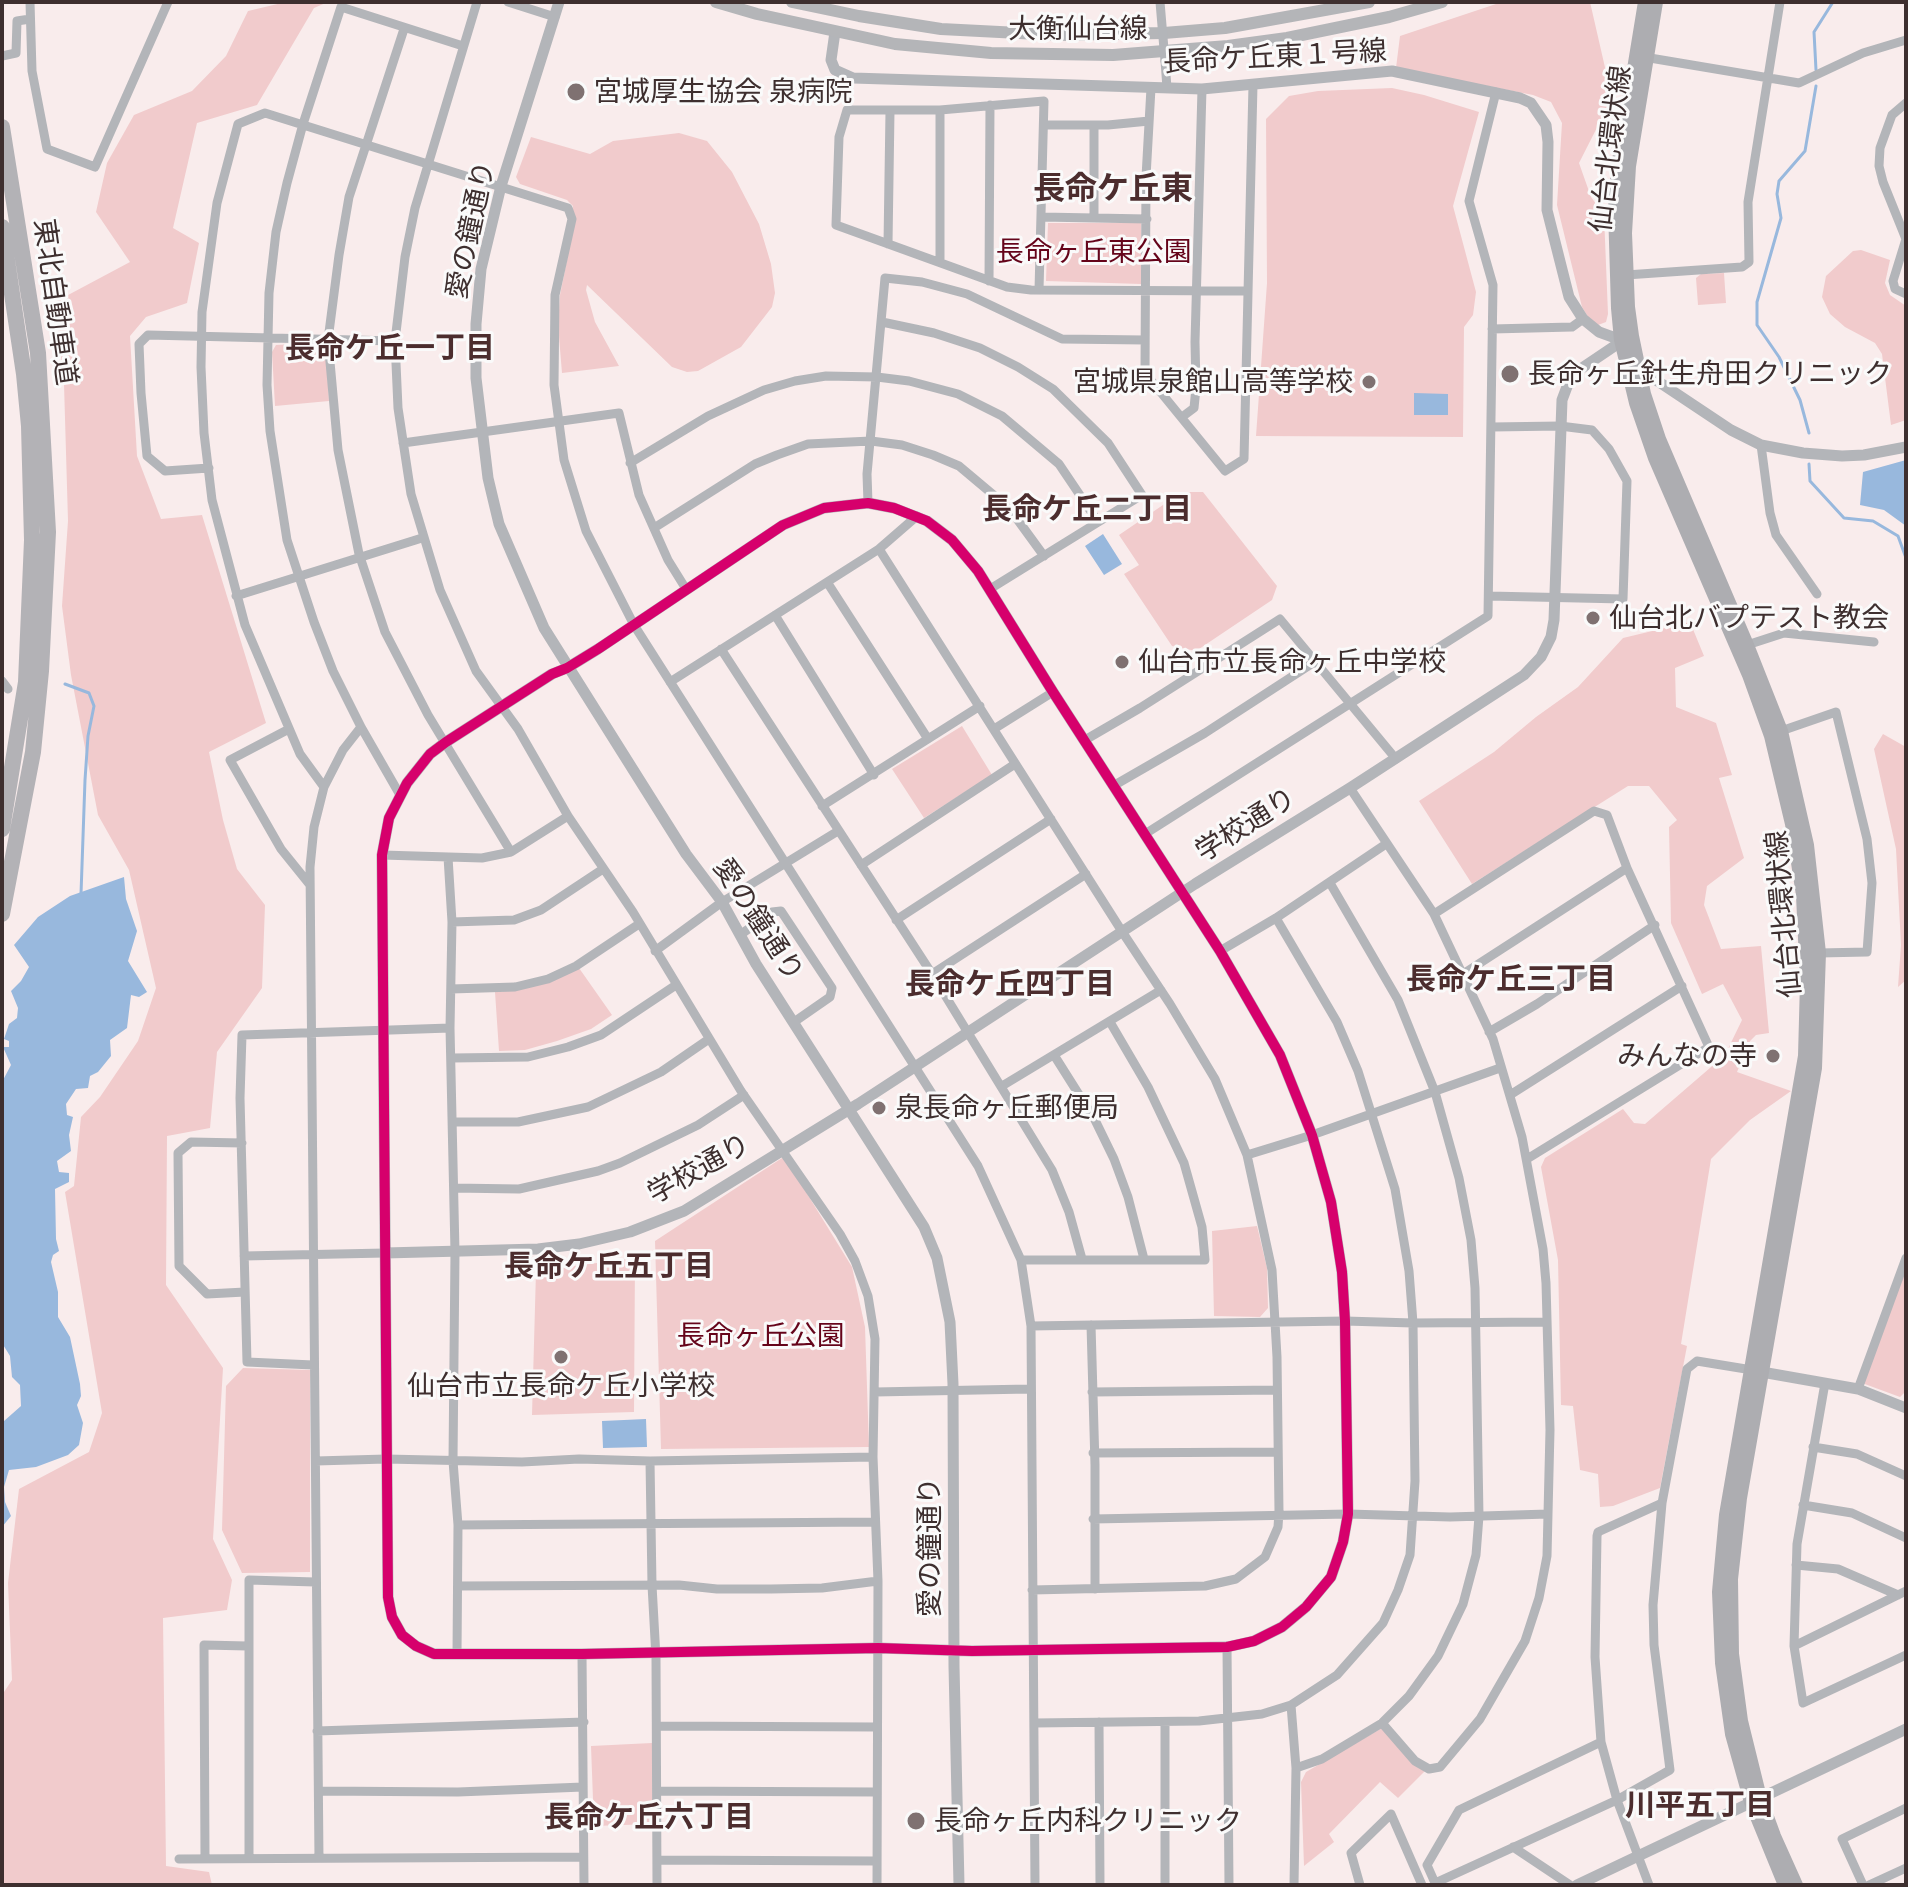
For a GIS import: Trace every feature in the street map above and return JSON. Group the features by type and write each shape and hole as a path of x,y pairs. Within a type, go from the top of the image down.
{"highway":[{"name":"東北自動車道","path":"2,127 38,353 48,532 41,671 33,752 2,914"},
{"name":"東北自動車道","path":"2,227 24,374 32,540 26,682 2,829"}],"main road":[{"name":"大衡仙台線","path":"716,2 835,32 936,49 1113,55 1287,38 1376,20 1442,2"},
{"name":"大衡仙台線","path":"792,2 941,29 1058,35 1164,33 1225,28 1369,2"},
{"name":"仙台北環状線","path":"1627,338 1625,233 1645,2"},
{"name":"仙台北環状線","path":"1656,2 1618,167 1615,209 1618,308 1627,338 1640,418 1749,675 1771,736 1792,824 1803,895 1807,982 1805,1056 1757,1371"},
{"name":"仙台北環状線","path":"1633,369 1679,491 1781,731 1807,845 1819,953 1815,1068 1726,1515 1719,1592 1720,1640 1732,1734 1785,1885"},
{"name":"仙台北環状線","path":"1755,1800 1796,1885"}],"street":[{"path":"30,2 32,71 47,149 95,167 168,2"},
{"path":"477,2 428,163 405,257 395,341 398,408 411,494 422,538 455,629 476,671 503,707 744,1095 784,1149 855,1261 868,1296 875,1339 873,1457 878,1581 877,1885"},
{"path":"508,2 555,17"},
{"name":"愛の鐘通り","path":"559,2 501,186 481,269 476,324 476,378 488,478 499,524 544,628 567,668 636,771 686,854 722,902 924,1227 937,1258 950,1322 953,1390 959,1885"},
{"path":"1160,2 1167,88"},
{"path":"1626,275 1742,267 1749,262 1748,202 1780,2"},
{"path":"400,795 333,671 287,540 270,431 269,293 276,232 303,124 341,7 463,46"},
{"path":"5,56 16,53 17,21 30,19"},
{"path":"404,29 349,197 332,303 328,340 338,450 360,559 385,632 415,691 511,852"},
{"name":"長命ケ丘東１号線","path":"835,32 831,60 835,70 853,78 1202,89 1392,71 1496,92 1531,103 1546,125 1547,210 1569,297 1583,319"},
{"path":"1642,57 1799,83 1863,53 1906,40"},
{"path":"1151,88 1145,373 1225,471 1244,459 1253,85"},
{"path":"1182,417 1194,408 1202,89"},
{"path":"1145,834 1488,616 1493,285 1469,201 1496,92"},
{"path":"1039,290 1044,101 940,110 847,110 839,137 836,225 1007,287 1039,290 1248,291"},
{"path":"1906,103 1892,115 1880,148 1879,166 1906,239 1893,281 1895,289 1906,294"},
{"path":"989,281 990,105"},
{"path":"940,110 940,262"},
{"path":"888,244 890,111"},
{"path":"324,787 300,754 259,662 236,596 212,500 209,468 202,337 207,269 217,203 238,124 265,113 568,208 572,219 555,295 554,385 564,460 586,531 634,625 978,1166 1021,1260 1031,1326 1029,1389 1035,1885"},
{"path":"1044,125 1149,121"},
{"path":"1094,125 1094,218"},
{"path":"1042,217 1147,219"},
{"path":"868,503 885,278 902,278 967,294 1062,339 1145,340"},
{"path":"1492,329 1572,327 1583,319 1599,332 1627,338"},
{"path":"882,322 934,333 980,348 1053,389 1108,443 1142,495 990,589"},
{"path":"209,468 165,471 147,456 139,344 148,335 395,341"},
{"name":"学校通り","path":"385,1253 538,1249 579,1244 630,1232 684,1211 850,1109 1181,893 1524,675 1541,657 1551,637 1562,400 1568,384 1579,370 1627,338"},
{"path":"1633,369 1731,430 1761,445 1842,456 1906,447"},
{"path":"630,463 708,416 764,390 826,376 909,381 958,394 1002,416 1059,464 1098,522"},
{"path":"403,443 619,413 639,495 668,560 686,589"},
{"path":"1489,596 1623,599 1627,481 1609,449 1592,430 1560,426 1492,427"},
{"path":"654,528 755,464 777,455 808,444 871,441 913,448 959,466 1009,508 1044,556"},
{"path":"1761,445 1776,535 1817,594"},
{"path":"868,503 917,516 952,540 990,589 1220,951 1280,1055 1312,1135 1331,1202 1342,1272 1345,1321 1348,1514 1343,1542 1331,1577 1306,1607 1282,1627 1254,1641 1227,1647 1034,1650 878,1648 434,1654 402,1635 392,1617 388,1597 382,855 389,818 400,795 430,754 552,674 567,668 634,625 783,525 838,505 868,503"},
{"path":"670,682 879,549 917,516"},
{"path":"236,596 422,538"},
{"path":"879,549 1215,1079 1247,1155 1272,1270 1279,1516 1278,1527 1265,1557 1236,1579 1205,1586 1032,1590"},
{"path":"827,582 928,739"},
{"path":"775,615 874,775"},
{"path":"1085,740 1151,702 1280,619 1396,759"},
{"path":"1747,645 1784,633 1874,642"},
{"path":"721,649 932,974 1052,1170 1069,1212 1082,1259"},
{"path":"1113,786 1205,733 1316,661"},
{"path":"994,729 1053,692"},
{"path":"822,806 980,706"},
{"path":"1781,731 1836,712 1867,839 1872,883 1867,952 1819,953"},
{"path":"319,1857 310,885 314,827 324,787 343,750 361,727"},
{"path":"289,729 230,760 281,849 310,885"},
{"path":"861,865 1015,764"},
{"path":"1350,788 1434,914 1489,1032 1510,1095 1527,1159 1543,1249 1550,1430 1547,1556 1539,1598 1525,1641 1500,1687 1459,1747 1440,1767 1429,1769 1415,1761 1382,1723"},
{"path":"1434,914 1594,811 1607,815 1627,868 1709,1047 1527,1159"},
{"path":"382,855 482,858 511,852 568,816"},
{"path":"896,920 1051,819"},
{"path":"655,951 722,902 838,831"},
{"path":"1220,951 1276,918 1386,844"},
{"path":"448,857 452,922 450,1028 455,1252 453,1461 458,1525 457,1654"},
{"path":"1463,974 1627,868"},
{"path":"452,922 514,920 541,910 603,869"},
{"path":"932,974 1086,874"},
{"path":"1296,1768 1322,1759 1382,1723 1409,1696 1438,1656 1463,1604 1476,1555 1479,1516 1476,1322 1466,1209 1435,1092 1398,1000 1330,883"},
{"path":"740,935 772,912 781,911 832,988 830,997 794,1022"},
{"path":"1035,1723 1227,1719 1262,1714 1291,1705 1337,1675 1383,1623 1410,1555 1413,1517 1413,1323 1395,1189 1358,1071 1337,1022 1276,918"},
{"path":"451,989 515,987 548,979 576,966 639,924"},
{"path":"1489,1032 1537,1004 1655,925"},
{"path":"452,1058 528,1057 568,1047 601,1035 676,985"},
{"path":"1510,1095 1682,986"},
{"path":"1002,1086 1161,990"},
{"path":"1021,1260 1205,1260 1202,1227 1179,1151 1148,1087 1110,1022"},
{"path":"313,1365 247,1362 240,1098 242,1035 450,1028"},
{"path":"453,1122 518,1122 588,1107 661,1072 709,1039"},
{"path":"1054,1055 1095,1120 1114,1159 1128,1197 1144,1259"},
{"path":"1247,1155 1500,1068"},
{"path":"454,1188 519,1189 598,1171 698,1125 744,1095"},
{"path":"242,1143 191,1142 178,1153 179,1266 207,1294 245,1292"},
{"path":"244,1256 385,1253"},
{"path":"1858,1389 1906,1258"},
{"path":"1031,1326 1345,1321 1545,1322"},
{"path":"1091,1325 1095,1589"},
{"path":"1601,1742 1459,1810 1427,1865 1435,1883 1617,1800 1670,1770 1653,1624 1662,1503 1689,1365 1697,1361 1858,1389 1906,1408"},
{"path":"1825,1383 1803,1505 1796,1565 1794,1646 1803,1703 1906,1655"},
{"path":"875,1392 1029,1389"},
{"path":"1092,1392 1277,1390"},
{"path":"1813,1447 1857,1454 1906,1476"},
{"path":"1093,1453 1278,1452"},
{"path":"316,1461 873,1457"},
{"path":"650,1461 656,1652 657,1885"},
{"path":"1649,1885 1617,1800 1601,1742 1595,1657 1597,1536 1598,1532 1662,1503"},
{"path":"1803,1505 1852,1513 1906,1538"},
{"path":"1093,1519 1548,1514"},
{"path":"458,1525 874,1522"},
{"path":"1796,1565 1838,1569 1902,1593"},
{"path":"249,1858 249,1580 315,1582"},
{"path":"458,1586 822,1588 878,1581"},
{"path":"1794,1646 1902,1593"},
{"path":"205,1858 204,1645 247,1646"},
{"path":"1227,1647 1229,1885"},
{"path":"582,1654 584,1885"},
{"path":"1291,1705 1296,1768 1294,1885"},
{"path":"317,1731 584,1722"},
{"path":"1099,1722 1100,1885"},
{"path":"1165,1722 1165,1885"},
{"path":"657,1726 876,1727"},
{"path":"1577,1885 1906,1729"},
{"path":"319,1791 458,1792 583,1787"},
{"path":"657,1791 876,1792"},
{"path":"1906,1808 1842,1839 1866,1885 1906,1868"},
{"path":"1360,1885 1351,1853 1391,1814 1422,1885"},
{"path":"1513,1847 1570,1885"},
{"path":"179,1859 583,1857"},
{"path":"657,1860 876,1861"}],"green space":[{"path":"286,2 328,2 314,8 257,105 197,123 173,228 199,243 187,303 146,317 130,336 137,456 161,519 202,515 266,723 209,752 237,869 265,905 262,988 217,1052 210,1128 167,1136 166,1285 223,1368 213,1539 232,1580 227,1610 163,1618 166,1866 209,1872 212,1885 2,1885 2,1695 12,1680 8,1583 19,1489 89,1452 102,1413 65,1192 74,1186 81,1117 100,1097 138,1041 156,988 129,870 98,815 71,675 62,606 68,521 64,384 55,302 130,262 96,212 107,163 134,115 192,91 226,56 248,11"},
{"path":"1502,2 1590,2 1612,98 1579,163 1591,197 1604,215 1608,314 1606,322 1598,325 1582,307 1557,205 1562,123 1551,102 1533,95 1396,68 1400,36"},
{"path":"1392,88 1479,112 1453,206 1476,292 1473,315 1464,327 1463,437 1256,436 1267,283 1266,119 1289,96 1318,91"},
{"path":"679,133 707,141 732,172 759,224 771,264 775,293 772,307 741,347 698,371 687,372 672,367 587,285 595,322 619,366 562,373 558,325 573,206 567,200 520,184 516,177 531,137 590,154 613,141"},
{"name":"長命ヶ丘東公園","path":"1048,223 1141,223 1141,284 1046,281"},
{"path":"1861,250 1890,260 1885,283 1890,295 1906,306 1906,420 1891,425 1882,354 1875,343 1845,327 1830,314 1822,297 1826,276 1853,251"},
{"path":"1724,273 1726,303 1698,305 1696,278 1701,274"},
{"path":"319,343 326,351 329,401 275,406 272,352 276,345"},
{"path":"1182,492 1203,492 1277,586 1272,600 1196,651 1172,646 1124,574 1139,565 1119,535"},
{"path":"1690,622 1704,656 1675,668 1676,707 1716,723 1732,775 1719,778 1744,858 1707,886 1704,905 1721,949 1761,946 1769,1033 1756,1035 1750,1041 1737,1072 1791,1091 1750,1120 1711,1159 1681,1344 1687,1346 1660,1488 1613,1506 1600,1507 1598,1474 1580,1470 1573,1406 1561,1405 1558,1260 1541,1167 1545,1158 1623,1109 1634,1123 1645,1124 1725,1055 1742,1020 1723,984 1702,994 1671,923 1669,827 1677,820 1649,786 1628,786 1472,884 1419,801 1494,752 1578,687 1623,638"},
{"path":"962,726 992,775 924,818 892,769"},
{"path":"1883,734 1906,747 1906,980 1898,987 1901,945 1896,849 1874,749"},
{"path":"579,968 612,1015 591,1029 557,1041 525,1050 499,1051 495,992 517,990"},
{"name":"長命ヶ丘公園","path":"782,1158 787,1161 852,1267 865,1327 869,1447 661,1449 655,1241"},
{"path":"1257,1226 1267,1268 1268,1308 1260,1317 1214,1316 1212,1231"},
{"path":"635,1258 634,1412 532,1415 536,1271"},
{"path":"1906,1267 1906,1391 1900,1397 1862,1383"},
{"path":"243,1368 310,1370 310,1572 242,1573 222,1530 226,1386"},
{"path":"1382,1728 1426,1770 1398,1798 1380,1782 1329,1834 1334,1842 1304,1866 1301,1782 1306,1772"},
{"path":"652,1743 653,1824 594,1826 591,1746"}],"water":[{"path":"1414,393 1448,394 1448,415 1414,415"},
{"path":"1906,460 1906,526 1884,510 1860,505 1863,472"},
{"path":"1103,534 1122,564 1104,575 1085,546"},
{"path":"124,877 126,899 137,931 128,961 147,992 139,997 131,995 127,1028 110,1040 111,1056 98,1072 90,1076 88,1088 76,1089 66,1104 67,1115 73,1117 69,1135 71,1151 57,1161 59,1172 69,1173 69,1182 55,1189 59,1251 53,1255 51,1262 58,1292 58,1317 70,1337 80,1384 81,1396 77,1405 83,1423 79,1445 68,1455 36,1467 9,1470 4,1487 5,1502 11,1516 2,1527 4,1421 21,1406 20,1385 12,1377 10,1356 2,1343 2,1082 11,1065 3,1047 9,1047 9,1041 4,1039 9,1024 17,1018 18,1008 11,991 29,967 14,945 38,917 70,896"},
{"path":"646,1419 647,1447 603,1448 602,1421"}],"waterway":[{"path":"1816,70 1814,32 1833,2"},
{"path":"1809,433 1800,400 1779,357 1757,325 1757,302 1781,218 1777,194 1779,181 1805,151 1816,86"},
{"path":"1809,464 1810,481 1844,518 1873,521 1898,536 1906,558"},
{"path":"65,684 89,693 94,706 88,736 81,894"}],"cycle path":[{"path":"868,503 894,508 927,521 952,540 978,571 1220,951 1280,1055 1312,1135 1331,1202 1342,1272 1348,1514 1343,1542 1331,1577 1306,1607 1282,1627 1254,1641 1227,1647 434,1654 402,1635 392,1617 388,1597 382,855 389,818 407,783 430,754 446,742 552,674 598,649 783,525 824,508 868,503"}],"place":[{"name":"宮城厚生協会 泉病院","path":"576,92"},
{"name":"長命ヶ丘針生舟田クリニック","path":"1510,374"},
{"name":"宮城県泉館山高等学校","path":"1369,382"},
{"name":"仙台北バプテスト教会","path":"1593,618"},
{"name":"仙台市立長命ヶ丘中学校","path":"1122,662"},
{"name":"みんなの寺","path":"1773,1056"},
{"name":"泉長命ヶ丘郵便局","path":"879,1108"},
{"name":"仙台市立長命ケ丘小学校","path":"561,1357"},
{"name":"長命ヶ丘内科クリニック","path":"916,1821"}],"district":[{"name":"長命ケ丘東","path":"1113,189"},
{"name":"長命ケ丘一丁目","path":"390,349"},
{"name":"長命ケ丘二丁目","path":"1087,510"},
{"name":"長命ケ丘三丁目","path":"1511,980"},
{"name":"長命ケ丘四丁目","path":"1010,985"},
{"name":"長命ケ丘五丁目","path":"609,1267"},
{"name":"川平五丁目","path":"1700,1806"},
{"name":"長命ケ丘六丁目","path":"649,1818"}]}
